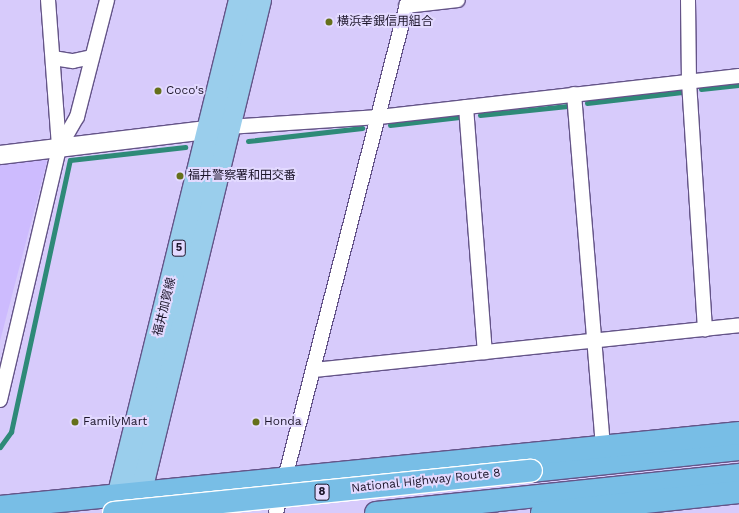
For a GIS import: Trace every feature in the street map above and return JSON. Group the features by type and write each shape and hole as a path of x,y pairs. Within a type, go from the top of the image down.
{"highway":[{"path":"0,507 115,508 286,477 739,433"},
{"name":"National Highway Route 8","path":"115,508 531,471 739,449"},
{"path":"538,505 739,475"},
{"path":"376,513 538,505 739,492"}],"main road":[{"name":"福井加賀線","path":"137,504 218,128 240,0"},
{"name":"福井加賀線","path":"115,508 218,128 260,0"}],"street":[{"path":"48,0 59,148"},
{"path":"0,400 59,148 77,117 107,0"},
{"path":"276,513 379,117 407,3 458,0"},
{"path":"688,0 689,82 705,329"},
{"path":"53,58 72,61 92,58"},
{"path":"0,155 218,128 379,117 739,76"},
{"path":"574,94 603,446"},
{"path":"466,107 485,352"},
{"path":"314,370 739,325"}],"shaded area":[{"path":"42,156 47,162 0,341 0,161"}],"waterway":[{"path":"701,89 739,85"},
{"path":"587,103 682,92"},
{"path":"480,115 568,106"},
{"path":"390,125 460,117"},
{"path":"248,141 362,128"},
{"path":"0,447 11,432 70,160 185,147"}],"place":[{"name":"横浜幸銀信用組合","path":"329,22"},
{"name":"Coco's","path":"158,91"},
{"name":"福井警察署和田交番","path":"180,176"},
{"name":"FamilyMart","path":"75,422"},
{"name":"Honda","path":"256,422"}]}
